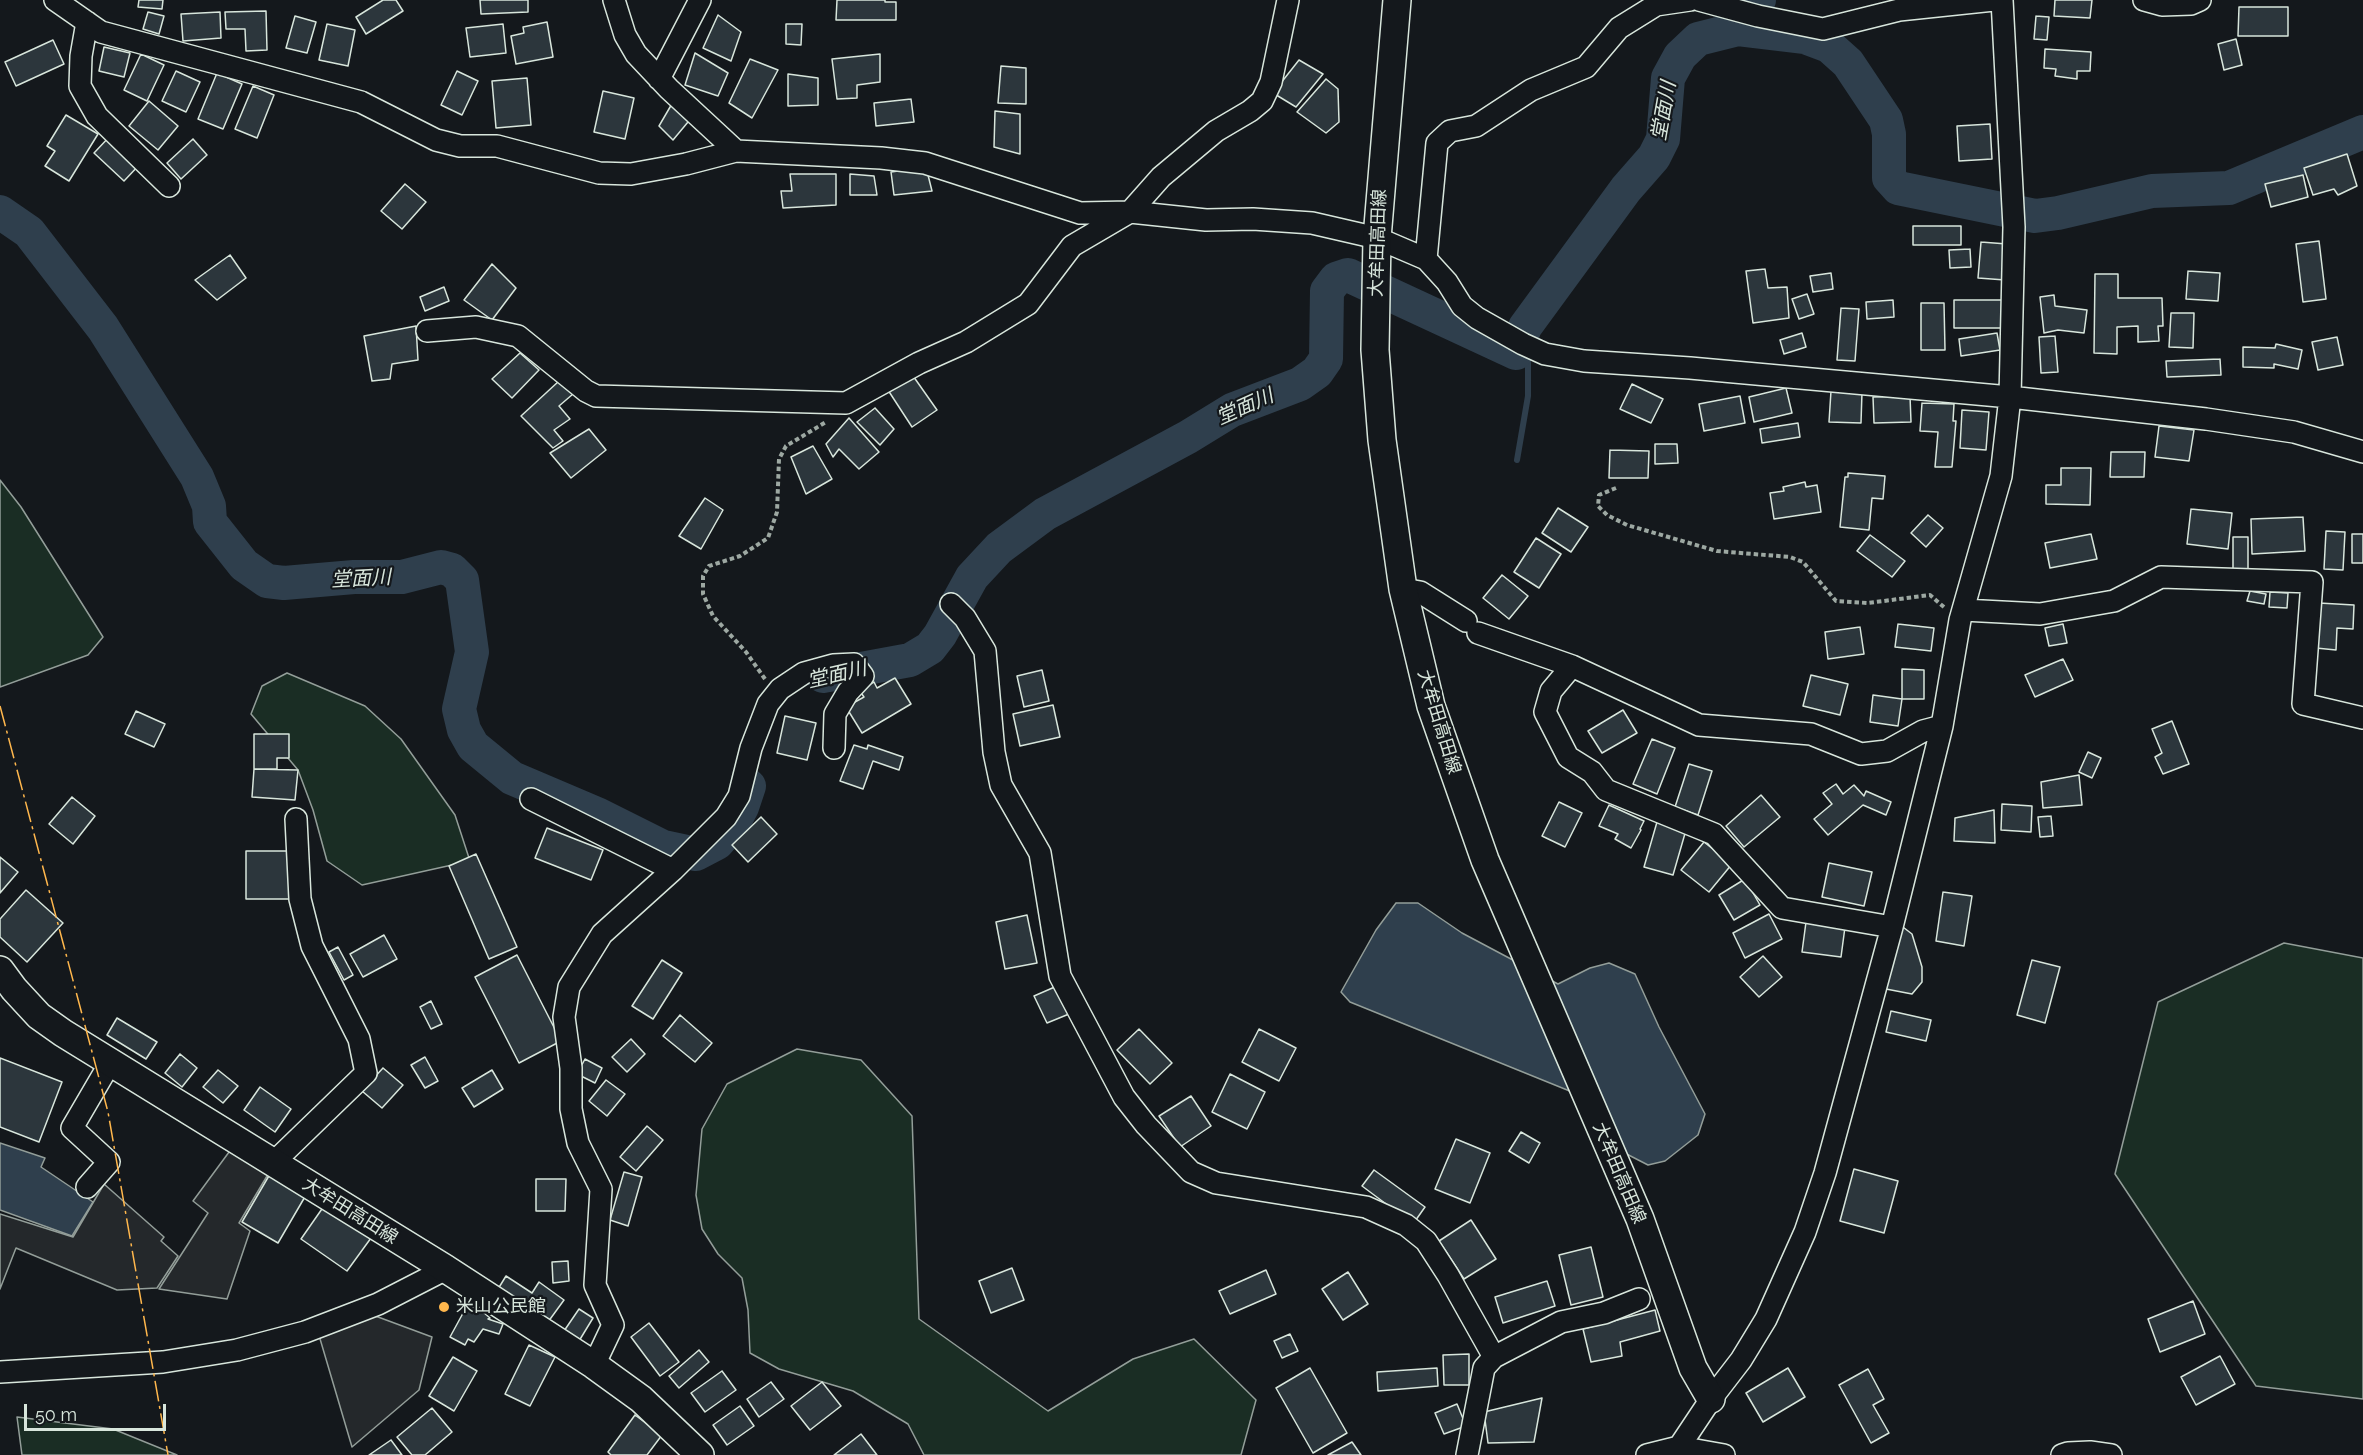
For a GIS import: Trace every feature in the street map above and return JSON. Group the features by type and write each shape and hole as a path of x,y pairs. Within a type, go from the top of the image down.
{"main road":[{"name":"大牟田高田線","path":"1397,0 1377,238 1375,350 1382,440 1403,589 1431,705 1485,860 1640,1219 1689,1359 1711,1399"},
{"name":"大牟田高田線","path":"0,970 39,1016 110,1063 446,1269 594,1365 641,1399 699,1455"}],"street":[{"path":"55,0 101,32 361,102 436,140 460,146 497,146 599,173 632,174 686,164 736,151 881,158 924,164 1080,213 1130,212 1206,220 1253,219 1312,223 1377,238 1426,259 1447,282 1462,306 1477,318 1545,354 1584,361 1690,368 2010,397 2206,419 2294,432 2363,452"},
{"path":"614,0 625,35 636,54 659,79 736,151"},
{"path":"659,79 700,0"},
{"path":"428,331 476,327 518,336 586,391 596,396 846,402 919,363 966,342 1028,304 1072,246 1130,212 1161,177 1215,131 1262,101 1271,82 1288,0"},
{"path":"1426,259 1437,143 1450,131 1476,126 1531,90 1586,67 1619,27 1656,5 1690,0"},
{"path":"1699,0 1758,16 1823,29 1899,10 1994,0"},
{"path":"1679,1447 1741,1360 1766,1319 1805,1232 1825,1173 1892,927 1942,726 1961,615 2001,477 2010,397 2014,227 2002,0"},
{"path":"2144,0 2162,5 2191,4 2200,0"},
{"path":"87,22 81,56 80,86 97,116 169,186"},
{"path":"1961,615 2040,614 2115,601 2161,577 2312,582 2303,704 2363,718"},
{"path":"1403,589 1420,592 1472,627 1572,666 1699,725 1811,734 1861,754 1887,751 1923,730 1942,726"},
{"path":"951,604 965,618 985,651 994,752 1001,785 1040,853 1060,976 1124,1097 1146,1125 1191,1172 1216,1183 1366,1207 1406,1225 1426,1241 1494,1357"},
{"path":"594,1365 613,1325 595,1285 601,1189 578,1143 571,1109 571,1068 564,1017 569,987 602,934 673,870 726,817 739,796 751,748 768,704 780,689 804,673 833,665 854,664 863,676 848,692 835,714 834,748"},
{"path":"1572,666 1551,691 1545,712 1568,757 1592,772 1606,790 1714,834 1782,908 1892,927"},
{"path":"531,799 673,870"},
{"path":"273,1163 366,1073 358,1039 312,946 300,899 296,819"},
{"path":"87,1187 109,1162 72,1128 110,1063"},
{"path":"0,1372 163,1362 237,1350 305,1332 378,1304 446,1269"},
{"path":"1467,1455 1484,1368 1494,1357 1561,1322 1604,1313 1639,1299"},
{"path":"1647,1455 1679,1447 1724,1455"},
{"path":"2062,1455 2090,1452 2110,1455"}],"path":[{"path":"776,695 746,652 713,616 703,594 703,576 709,566 741,556 768,538 777,512 779,459 786,446 840,413 846,402"},
{"path":"1616,488 1599,495 1598,506 1607,515 1627,525 1717,550 1790,557 1803,562 1836,601 1868,603 1930,595 1961,615"}],"green space":[{"path":"0,480 21,507 103,637 88,655 0,687"},
{"path":"287,673 365,706 401,739 455,815 470,861 362,885 327,861 313,810 298,770 251,714 262,686"},
{"path":"2284,943 2363,958 2363,1399 2256,1386 2115,1174 2158,1002"},
{"path":"797,1049 861,1060 912,1116 919,1319 1048,1411 1133,1359 1194,1339 1256,1400 1241,1455 924,1455 908,1424 853,1391 779,1369 750,1353 748,1310 742,1278 718,1254 702,1229 696,1195 702,1129 727,1084"},
{"path":"17,1417 113,1429 177,1455 22,1455"}],"shaded area":[{"path":"232,1148 270,1171 239,1223 250,1231 227,1299 159,1289 208,1213 193,1201"},
{"path":"104,1184 164,1237 161,1241 178,1256 157,1288 117,1290 16,1248 0,1289 0,1214 73,1237"},
{"path":"370,1314 432,1337 419,1390 352,1447 318,1332"}],"water":[{"path":"1396,903 1418,903 1462,933 1558,984 1590,968 1609,963 1635,974 1659,1027 1705,1114 1698,1135 1665,1161 1648,1165 1613,1147 1582,1096 1350,1002 1341,992 1376,930"},
{"path":"0,1143 45,1158 41,1167 93,1202 72,1236 0,1210"}],"building":[{"path":"139,0 163,0 162,9 138,7"},
{"path":"383,0 396,0 403,11 366,34 356,17"},
{"path":"480,0 528,0 528,12 481,14"},
{"path":"837,0 896,2 896,20 836,20"},
{"path":"2055,0 2092,0 2090,18 2054,16"},
{"path":"2239,7 2288,7 2288,36 2238,36"},
{"path":"266,11 267,50 246,51 245,29 226,29 225,12"},
{"path":"148,12 164,16 159,34 143,29"},
{"path":"220,12 221,38 183,41 181,14"},
{"path":"718,15 741,32 731,61 703,48"},
{"path":"295,16 316,22 307,53 286,48"},
{"path":"2036,16 2049,17 2047,40 2034,39"},
{"path":"547,22 553,57 516,64 511,36 524,33 523,27"},
{"path":"327,24 355,30 348,66 319,60"},
{"path":"503,24 506,53 470,57 466,28"},
{"path":"786,24 802,24 801,45 786,44"},
{"path":"2236,39 2242,65 2224,70 2218,44"},
{"path":"53,40 64,64 16,86 5,62"},
{"path":"104,47 130,53 124,77 99,71"},
{"path":"2045,49 2091,52 2090,71 2077,71 2077,79 2055,76 2056,69 2044,68"},
{"path":"695,53 728,73 718,96 685,85"},
{"path":"141,54 164,65 147,101 124,90"},
{"path":"880,54 880,82 857,85 857,98 837,99 832,59"},
{"path":"750,59 778,70 752,118 729,103"},
{"path":"1299,60 1323,74 1296,107 1273,93"},
{"path":"1001,66 1026,68 1026,104 998,103"},
{"path":"176,71 200,82 186,112 162,101"},
{"path":"457,71 478,81 462,115 441,105"},
{"path":"217,73 242,84 223,129 198,119"},
{"path":"788,74 818,78 818,105 788,106"},
{"path":"527,78 531,125 496,128 492,81"},
{"path":"1326,79 1338,89 1339,122 1326,133 1297,112"},
{"path":"253,86 274,95 257,138 235,129"},
{"path":"603,91 634,98 625,139 594,132"},
{"path":"911,99 914,122 876,126 874,103"},
{"path":"149,101 178,126 158,150 129,126"},
{"path":"673,102 693,116 673,140 659,126"},
{"path":"995,111 1020,114 1020,154 994,147"},
{"path":"66,115 98,134 69,181 45,166 55,151 47,146"},
{"path":"1990,124 1992,159 1959,161 1957,126"},
{"path":"111,135 141,163 124,181 94,153"},
{"path":"193,139 207,155 181,179 167,163"},
{"path":"2347,154 2357,186 2338,195 2334,189 2313,195 2304,168"},
{"path":"926,167 932,191 894,195 891,172"},
{"path":"790,174 836,174 836,205 783,208 781,191 792,191"},
{"path":"850,174 874,176 877,195 850,195"},
{"path":"2303,175 2308,197 2271,207 2265,184"},
{"path":"405,184 426,202 402,229 381,211"},
{"path":"1913,226 1961,226 1961,245 1913,245"},
{"path":"2319,241 2326,299 2303,302 2296,244"},
{"path":"1981,242 2007,244 2005,280 1978,278"},
{"path":"1970,249 1971,267 1950,268 1949,250"},
{"path":"230,255 246,278 217,300 195,280"},
{"path":"492,264 516,288 492,320 464,300"},
{"path":"1765,269 1768,288 1787,287 1789,318 1753,323 1746,271"},
{"path":"2188,271 2220,273 2218,301 2186,299"},
{"path":"1831,273 1833,289 1813,292 1810,276"},
{"path":"2095,274 2118,274 2118,298 2162,298 2163,326 2158,326 2159,341 2138,342 2138,326 2117,327 2117,354 2094,353"},
{"path":"444,287 449,301 425,311 420,297"},
{"path":"1807,294 1814,314 1799,319 1792,299"},
{"path":"2054,295 2055,306 2087,310 2084,333 2058,330 2044,333 2040,297"},
{"path":"1893,300 1894,317 1867,319 1866,302"},
{"path":"1954,300 2002,300 2002,328 1954,328"},
{"path":"1921,303 1944,303 1945,350 1921,350"},
{"path":"1841,308 1859,309 1855,361 1837,360"},
{"path":"2171,313 2194,313 2193,348 2169,347"},
{"path":"416,326 418,360 392,364 390,379 372,381 364,336"},
{"path":"1802,333 1806,347 1784,354 1780,340"},
{"path":"1997,333 2000,350 1961,356 1959,339"},
{"path":"2055,336 2058,372 2041,373 2039,337"},
{"path":"2337,337 2343,365 2318,370 2312,342"},
{"path":"2276,344 2302,350 2298,369 2274,364 2274,368 2243,367 2243,347 2275,348"},
{"path":"520,353 539,370 512,398 492,379"},
{"path":"2220,359 2221,375 2167,377 2166,361"},
{"path":"911,373 937,410 912,427 886,387"},
{"path":"559,381 573,394 559,406 570,419 554,430 563,441 553,448 521,416"},
{"path":"1632,384 1663,399 1651,423 1620,409"},
{"path":"1786,388 1792,413 1754,422 1749,397"},
{"path":"1831,391 1862,392 1861,423 1829,422"},
{"path":"1740,396 1745,423 1704,431 1699,404"},
{"path":"1910,396 1911,422 1874,423 1873,397"},
{"path":"1922,403 1954,404 1953,421 1956,421 1952,467 1935,467 1938,432 1920,431"},
{"path":"875,408 894,429 880,445 857,422"},
{"path":"1962,410 1989,412 1986,450 1960,448"},
{"path":"849,418 879,452 859,469 839,449 833,457 826,444"},
{"path":"1798,423 1800,437 1762,443 1760,429"},
{"path":"2159,426 2194,430 2189,461 2155,457"},
{"path":"589,429 606,450 571,478 550,453"},
{"path":"1655,444 1677,444 1678,463 1655,464"},
{"path":"813,446 832,479 806,494 791,457"},
{"path":"1610,450 1649,451 1648,478 1609,478"},
{"path":"2111,452 2145,452 2144,477 2110,477"},
{"path":"2061,468 2091,468 2090,505 2046,504 2046,485 2061,485"},
{"path":"1848,473 1885,476 1883,499 1872,498 1869,530 1840,527 1845,477 1848,477"},
{"path":"1805,482 1806,487 1817,485 1821,512 1774,519 1770,493 1784,491 1783,487"},
{"path":"705,498 723,510 701,549 679,536"},
{"path":"1558,508 1588,527 1571,552 1542,533"},
{"path":"2191,509 2232,513 2228,549 2187,544"},
{"path":"1928,515 1943,528 1926,547 1911,533"},
{"path":"2303,517 2305,551 2252,554 2251,519"},
{"path":"2326,531 2345,532 2343,570 2324,569"},
{"path":"2091,534 2097,559 2050,568 2045,543"},
{"path":"2352,534 2363,534 2363,563 2352,563"},
{"path":"1870,535 1905,561 1892,577 1857,551"},
{"path":"2233,537 2248,537 2248,570 2233,570"},
{"path":"1536,538 1561,554 1539,588 1514,572"},
{"path":"1502,575 1528,596 1509,619 1483,598"},
{"path":"2250,591 2266,594 2264,604 2247,601"},
{"path":"2270,592 2288,593 2287,608 2269,607"},
{"path":"2319,603 2354,605 2353,629 2337,628 2336,650 2316,648"},
{"path":"1898,624 1934,628 1931,651 1895,647"},
{"path":"2063,624 2067,643 2049,646 2045,628"},
{"path":"1860,627 1864,654 1828,659 1825,632"},
{"path":"2063,659 2073,680 2035,697 2025,675"},
{"path":"1902,669 1924,670 1924,699 1902,699"},
{"path":"1042,670 1049,701 1024,707 1017,676"},
{"path":"1811,675 1848,684 1840,715 1803,706"},
{"path":"895,678 911,704 862,733 846,707 864,697 859,690 874,682 877,688"},
{"path":"1873,695 1902,699 1898,726 1870,722"},
{"path":"1053,705 1060,737 1020,746 1013,714"},
{"path":"1623,710 1637,733 1602,753 1588,731"},
{"path":"136,711 165,724 154,747 125,734"},
{"path":"785,716 816,723 807,760 777,753"},
{"path":"2172,721 2189,764 2163,774 2155,757 2162,753 2152,729"},
{"path":"254,734 289,734 289,758 277,758 277,769 254,769"},
{"path":"1652,739 1675,748 1657,794 1633,784"},
{"path":"854,745 867,749 868,745 903,757 899,770 873,761 863,789 840,781"},
{"path":"2088,752 2101,758 2092,778 2079,772"},
{"path":"1689,764 1712,771 1698,815 1675,807"},
{"path":"254,769 298,770 295,800 252,797"},
{"path":"2079,775 2082,805 2043,808 2041,782"},
{"path":"1836,784 1843,794 1854,785 1864,796 1866,791 1891,802 1886,815 1863,805 1828,835 1814,819 1832,804 1823,793"},
{"path":"1761,795 1780,817 1744,847 1726,826"},
{"path":"72,797 95,816 73,844 49,824"},
{"path":"1559,802 1582,813 1565,847 1542,836"},
{"path":"2002,804 2032,806 2031,832 2001,830"},
{"path":"1609,805 1644,821 1631,848 1615,839 1618,834 1599,826"},
{"path":"1994,810 1995,843 1954,841 1955,818"},
{"path":"2051,816 2053,836 2040,837 2038,817"},
{"path":"761,817 777,834 748,862 732,845"},
{"path":"1657,822 1686,830 1673,875 1644,867"},
{"path":"547,828 603,850 591,880 535,858"},
{"path":"1704,842 1732,864 1709,892 1681,870"},
{"path":"246,851 293,851 292,899 246,899"},
{"path":"476,854 517,947 489,959 449,866"},
{"path":"0,857 18,872 0,893"},
{"path":"1829,863 1872,872 1864,906 1822,897"},
{"path":"1745,879 1760,905 1734,920 1719,895"},
{"path":"26,890 63,923 27,962 0,937 0,919"},
{"path":"1943,892 1972,896 1964,946 1936,941"},
{"path":"1769,914 1782,939 1745,958 1733,933"},
{"path":"1027,915 1037,963 1005,969 996,922"},
{"path":"1806,922 1845,927 1841,957 1802,952"},
{"path":"1899,924 1912,934 1922,967 1922,982 1912,994 1886,989"},
{"path":"384,935 397,959 363,977 350,954"},
{"path":"338,947 353,975 344,980 329,952"},
{"path":"517,955 561,1041 519,1063 475,977"},
{"path":"1763,956 1782,977 1759,997 1740,977"},
{"path":"662,960 682,973 653,1019 632,1006"},
{"path":"2032,960 2060,967 2045,1023 2017,1015"},
{"path":"1057,986 1069,1014 1047,1023 1034,996"},
{"path":"431,1001 442,1024 431,1029 420,1007"},
{"path":"1891,1011 1931,1020 1926,1041 1886,1032"},
{"path":"680,1015 712,1043 695,1062 663,1036"},
{"path":"117,1018 157,1042 146,1059 107,1035"},
{"path":"1139,1029 1172,1063 1150,1084 1117,1050"},
{"path":"1259,1029 1296,1048 1279,1081 1242,1062"},
{"path":"631,1039 645,1054 627,1072 612,1057"},
{"path":"180,1054 197,1068 182,1087 165,1073"},
{"path":"425,1057 438,1081 425,1088 411,1065"},
{"path":"0,1058 62,1082 39,1142 0,1127"},
{"path":"585,1059 602,1068 595,1083 577,1074"},
{"path":"383,1068 403,1085 382,1108 362,1091"},
{"path":"218,1070 238,1086 223,1103 203,1087"},
{"path":"492,1070 503,1089 474,1107 462,1088"},
{"path":"1230,1074 1265,1092 1247,1129 1212,1112"},
{"path":"606,1080 625,1094 607,1116 589,1101"},
{"path":"260,1087 291,1109 275,1132 244,1110"},
{"path":"1191,1096 1211,1126 1180,1147 1159,1116"},
{"path":"647,1126 663,1140 636,1171 620,1157"},
{"path":"1521,1132 1540,1143 1529,1163 1509,1151"},
{"path":"1456,1139 1490,1153 1470,1203 1435,1189"},
{"path":"1854,1169 1898,1181 1884,1233 1840,1221"},
{"path":"1374,1170 1425,1207 1413,1224 1362,1186"},
{"path":"624,1172 642,1177 628,1226 610,1220"},
{"path":"270,1174 306,1195 278,1243 242,1222"},
{"path":"536,1179 566,1179 565,1211 536,1211"},
{"path":"324,1206 371,1238 347,1271 301,1239"},
{"path":"1471,1220 1496,1259 1464,1279 1439,1241"},
{"path":"1591,1247 1603,1297 1571,1305 1559,1255"},
{"path":"568,1261 569,1281 553,1283 552,1262"},
{"path":"1012,1268 1024,1300 991,1313 979,1281"},
{"path":"1266,1270 1276,1294 1230,1314 1219,1291"},
{"path":"1348,1272 1368,1304 1343,1320 1322,1289"},
{"path":"506,1276 532,1293 539,1282 564,1300 548,1322 498,1289"},
{"path":"1547,1281 1555,1306 1503,1323 1495,1297"},
{"path":"2193,1301 2205,1334 2160,1352 2148,1319"},
{"path":"468,1304 483,1312 490,1318 488,1319 503,1324 499,1334 483,1329 474,1342 468,1339 465,1345 450,1337"},
{"path":"579,1309 593,1318 579,1341 564,1331"},
{"path":"1655,1310 1660,1331 1620,1342 1622,1356 1591,1362 1583,1329"},
{"path":"649,1323 679,1362 660,1376 631,1337"},
{"path":"1290,1334 1298,1351 1282,1358 1274,1341"},
{"path":"529,1345 555,1357 530,1406 505,1394"},
{"path":"699,1350 709,1362 679,1388 669,1376"},
{"path":"1469,1354 1469,1385 1444,1385 1443,1355"},
{"path":"2220,1356 2235,1384 2196,1405 2181,1377"},
{"path":"453,1357 477,1371 454,1411 429,1396"},
{"path":"1310,1368 1347,1433 1313,1453 1276,1388"},
{"path":"1437,1368 1438,1386 1378,1391 1377,1372"},
{"path":"1788,1368 1805,1397 1763,1422 1746,1393"},
{"path":"1868,1369 1884,1399 1873,1405 1889,1433 1871,1443 1839,1385"},
{"path":"722,1371 736,1390 705,1412 691,1393"},
{"path":"771,1382 784,1399 759,1417 747,1399"},
{"path":"822,1382 841,1406 810,1430 791,1406"},
{"path":"1542,1398 1534,1442 1488,1443 1484,1412"},
{"path":"1457,1404 1466,1426 1444,1434 1435,1413"},
{"path":"740,1406 754,1426 727,1445 713,1425"},
{"path":"432,1408 452,1432 425,1455 412,1455 397,1437"},
{"path":"635,1415 662,1435 647,1455 611,1455 608,1452"},
{"path":"861,1434 877,1455 834,1455"},
{"path":"391,1440 402,1455 369,1455"},
{"path":"1352,1442 1361,1455 1328,1455"}],"waterway":[{"name":"堂面川","path":"823,676 910,660 930,648 940,635 972,577 999,548 1045,514 1188,437 1232,410 1300,384 1317,372 1326,359 1327,291 1336,279 1348,275 1516,353 1525,327 1626,189 1654,157 1663,139 1668,78 1680,56 1698,39 1738,29 1759,0"},
{"path":"1738,29 1805,37 1829,46 1848,63 1886,120 1889,134 1889,178 1898,188 2035,216 2058,213 2152,191 2229,188 2363,132"},
{"name":"堂面川","path":"0,212 29,232 103,328 197,477 209,506 210,522 244,565 267,581 284,583 354,577 402,577 441,567 452,570 462,580 472,652 459,709 464,730 473,746 512,778 599,815 663,847 696,854 717,843 732,826 749,786"},
{"path":"1516,353 1523,356 1528,363 1528,396 1517,460"}],"power":[{"path":"0,706 108,1112 168,1455"}],"place":[{"name":"米山公民館","path":"444,1307"}]}
